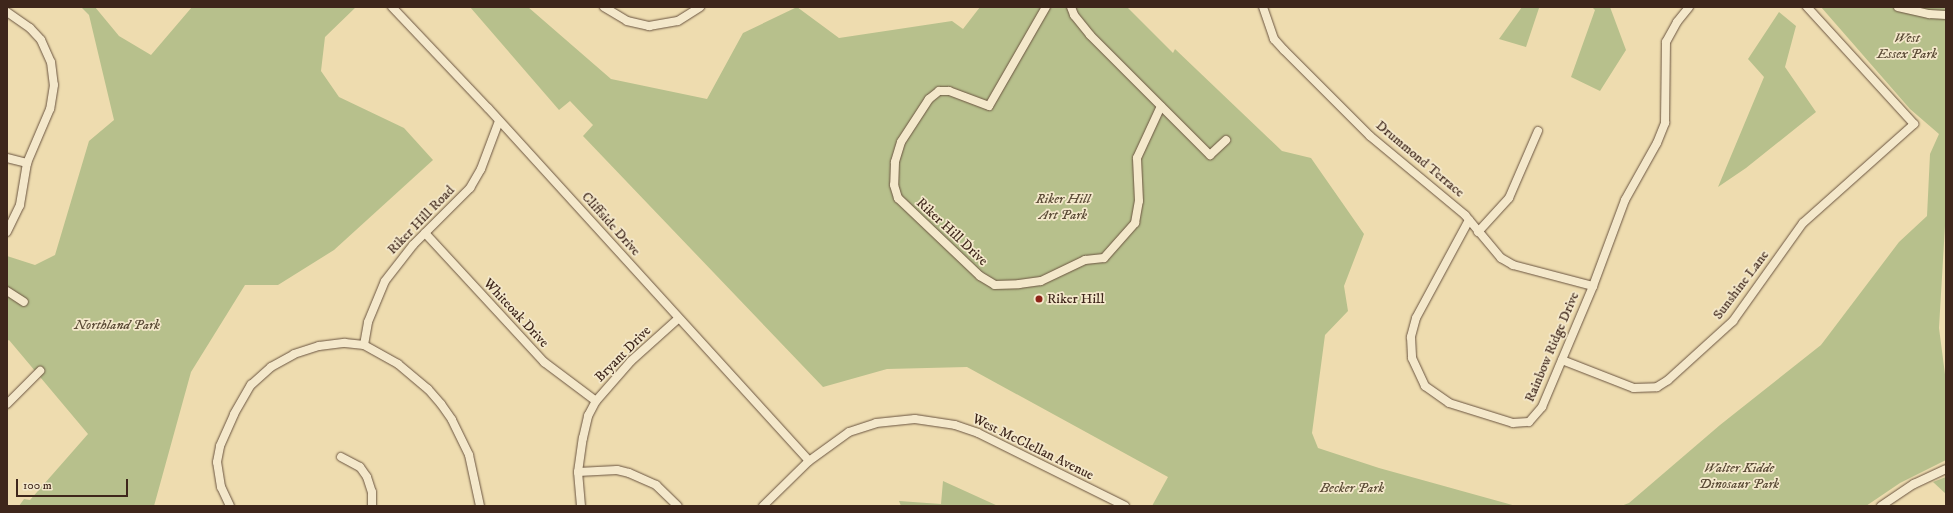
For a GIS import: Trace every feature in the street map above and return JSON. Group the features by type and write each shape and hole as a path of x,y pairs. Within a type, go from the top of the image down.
{"street":[{"name":"Cliffside Drive","path":"392,7 499,121 809,461"},
{"path":"604,7 627,21 649,26 678,21 700,7"},
{"name":"Riker Hill Drive","path":"1046,7 989,106 949,91 939,91 929,99 901,142 894,162 894,186 898,198 980,276 995,285 1034,282 1060,273 1086,260 1104,258 1135,224 1139,201 1137,158 1161,106"},
{"path":"1071,7 1074,15 1090,34 1210,155 1226,140"},
{"name":"Drummond Terrace","path":"1263,7 1274,39 1284,50 1370,136 1469,220 1501,258 1513,265 1592,286"},
{"name":"Rainbow Ridge Drive","path":"1469,220 1416,318 1411,337 1412,358 1424,386 1449,403 1521,423 1529,422 1539,412 1562,360 1625,200 1657,143 1665,123 1666,42 1677,22 1689,7"},
{"name":"Sunshine Lane","path":"1562,360 1634,388 1657,387 1668,380 1733,321 1803,223 1914,124 1807,7"},
{"path":"1898,7 1929,14 1946,15"},
{"path":"7,12 36,34 46,50 53,70 52,101 27,163 20,205 7,232"},
{"name":"Riker Hill Road","path":"364,345 368,322 385,281 425,233 473,184 499,121"},
{"path":"1478,232 1509,198 1538,132"},
{"path":"7,158 27,163"},
{"name":"Whiteoak Drive","path":"425,233 544,362 596,401"},
{"path":"7,291 24,302"},
{"name":"Bryant Drive","path":"581,506 578,472 582,438 588,416 596,401 620,372 679,318"},
{"path":"230,506 220,487 219,454 234,414 251,385 271,367 306,349 332,344 364,345 398,364 414,375 441,404 452,420 469,455 480,506"},
{"path":"7,404 40,370"},
{"name":"West McClellan Avenue","path":"763,506 809,461 835,440 862,428 894,420 934,421 978,433 1125,506"},
{"path":"341,457 360,467 367,477 372,492 372,506"},
{"path":"1881,506 1914,484 1946,469"},
{"path":"578,472 610,470 629,472 656,485 678,506"}],"green space":[{"name":"Northland Park","path":"81,7 95,7 119,36 151,55 192,7 356,7 325,37 321,71 339,97 404,128 433,160 334,250 278,285 245,285 191,372 154,506 19,506 24,499 30,500 88,434 9,340 7,341 7,256 35,265 55,255 89,141 114,120 89,15"},
{"name":"Riker Hill Art Park","path":"470,7 528,7 611,79 707,99 743,33 797,7 839,38 952,21 963,29 980,7 1127,7 1173,53 1175,49 1282,151 1311,158 1364,234 1344,286 1348,311 1325,335 1312,433 1318,448 1379,468 1516,506 1152,506 1168,477 967,367 887,369 823,387 583,136 593,125 570,101 559,110"},
{"path":"1522,7 1547,7 1539,8 1526,47 1499,39"},
{"path":"1592,7 1610,7 1626,50 1600,91 1571,77 1595,10"},
{"path":"1821,7 1946,7 1946,209 1939,328 1946,382 1946,460 1900,483 1866,506 1621,506 1629,503 1720,425 1821,345 1899,242 1927,216 1930,154 1939,134 1910,109"},
{"path":"1779,12 1796,26 1785,67 1816,112 1746,168 1718,187 1764,77 1748,59"},
{"path":"1946,477 1946,494 1933,482"},
{"path":"943,481 998,506 901,506 899,501 941,504"}],"place":[{"name":"Riker Hill","path":"1039,299"}],"park label":[{"name":"West Essex Park","path":"1907,46"},
{"name":"Walter Kidde Dinosaur Park","path":"1739,476"},
{"name":"Becker Park","path":"1352,488"}]}
